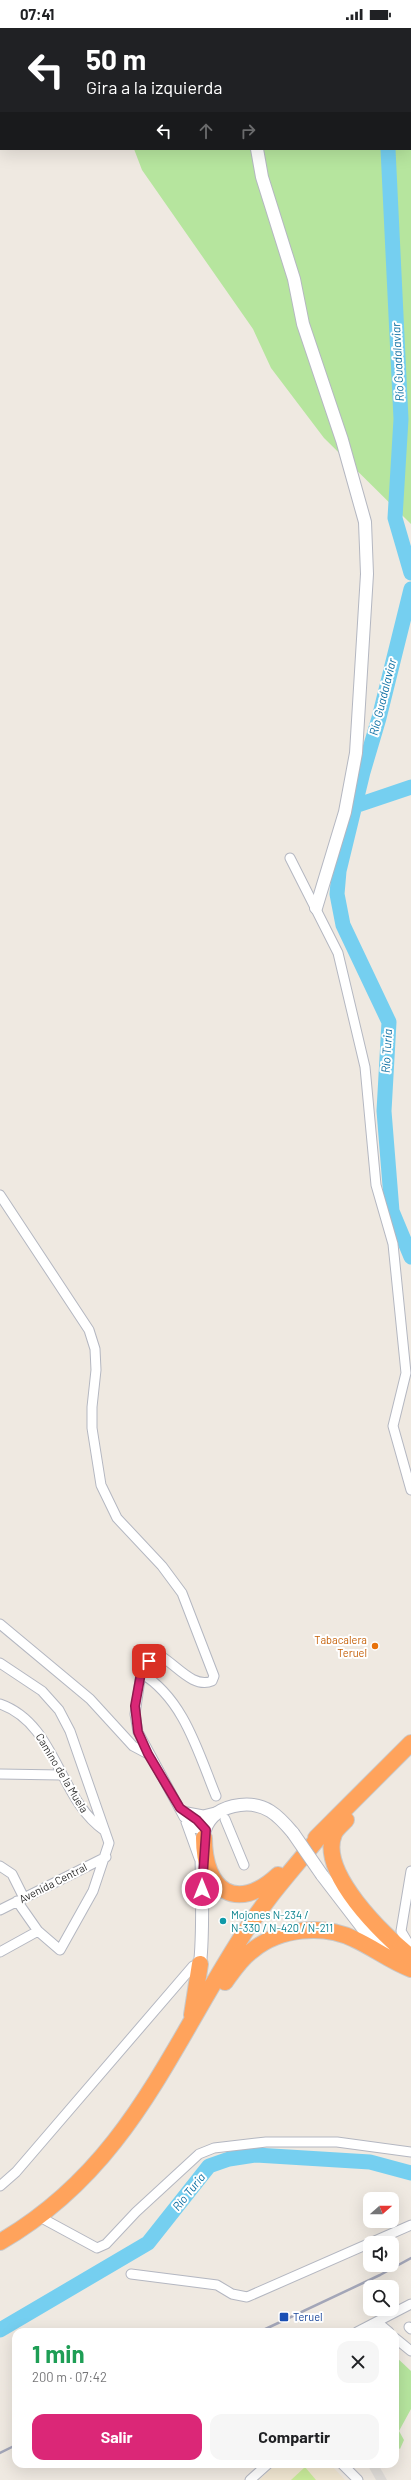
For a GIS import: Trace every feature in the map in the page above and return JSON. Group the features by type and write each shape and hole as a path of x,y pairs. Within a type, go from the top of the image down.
{"highway":[{"path":"0,2242 38,2216 79,2182 117,2141 145,2101 191,2025 240,1939 269,1896 324,1831 409,1745"},
{"path":"409,1745 374,1790 334,1834 331,1846 337,1871 352,1896 382,1933 411,1957"},
{"path":"205,1834 205,1860 212,1879 227,1892 241,1894 260,1888 269,1883 289,1860 324,1831"},
{"path":"203,2004 215,1995 252,1950 268,1940 293,1932 322,1930 344,1934 392,1961 411,1969"},
{"path":"191,2025 200,1964"}],"street":[{"path":"257,150 262,177 294,279 303,324 342,440 365,522 368,574 356,754 344,812 316,908"},
{"path":"290,858 338,953 366,1067 376,1185 393,1244 406,1373 393,1426 411,1490"},
{"path":"0,1195 89,1330 95,1349 96,1370 92,1408 92,1428 101,1485 117,1518 162,1566 182,1593 214,1676 212,1681 206,1683 198,1682 162,1657 155,1657 149,1661 141,1673 135,1714 138,1732 148,1754 194,1828 205,1834"},
{"path":"0,1624 90,1699 133,1746 148,1754"},
{"path":"0,1663 42,1691 59,1710 70,1731 109,1843 106,1856 93,1891 60,1950 38,1931 20,1899 12,1874 0,1866"},
{"path":"141,1673 153,1680 174,1705 188,1730 216,1796"},
{"name":"Camino de la Muela","path":"0,1704 17,1712 36,1729 61,1775 92,1822 105,1831"},
{"path":"0,1774 61,1775"},
{"path":"0,2186 16,2172 193,1966 200,1964 202,1876 205,1834 213,1817 225,1814 246,1804 261,1806 276,1814 293,1833 322,1875 365,1931 386,1951 411,1969"},
{"path":"184,1812 203,1815 225,1814"},
{"path":"184,1812 195,1844 202,1876"},
{"path":"225,1814 244,1865"},
{"name":"Avenida Central","path":"0,1910 106,1856"},
{"path":"409,1943 401,1931 411,1871"},
{"path":"0,1952 38,1931"},
{"path":"38,2216 97,2248 106,2244 136,2212 199,2154 214,2148 266,2142 337,2142 411,2152"},
{"path":"131,2274 217,2285 232,2294 247,2297 411,2225"},
{"path":"366,2328 411,2304"},
{"path":"377,2322 384,2328"},
{"path":"399,2342 411,2352"},
{"path":"250,2480 264,2468"},
{"path":"346,2468 358,2480"}],"shaded area":[{"path":"272,2468 334,2468 345,2480 259,2480"},
{"path":"369,2468 380,2468 387,2480 376,2480"}],"green space":[{"path":"134,150 411,150 411,524 324,438 271,368 253,329 142,170"},
{"path":"399,2360 411,2371 411,2409 399,2431"},
{"path":"399,2431 404,2440 400,2449 399,2448"},
{"path":"304,2468 306,2468 316,2480 291,2480"}],"waterway":[{"name":"Río Guadalaviar","path":"388,150 401,419 395,518 411,573"},
{"name":"Río Turia","path":"411,589 379,718 363,772 339,871 337,894 343,925 389,1022 384,1111 392,1211 411,1257"},
{"path":"355,806 411,787"},
{"name":"Río Turia","path":"0,2330 148,2243 209,2166 229,2159 256,2155 370,2162 411,2173"}],"railway":[{"path":"267,2328 380,2275 411,2258"},
{"path":"0,2453 12,2447"}],"place":[{"name":"Tabacalera Teruel","path":"375,1646"},
{"name":"Mojones N-234 / N-330 / N-420 / N-211","path":"223,1921"},
{"name":"Teruel","path":"284,2317"}],"route":[{"path":"149,1661 141,1673 135,1706 135,1722 148,1754 180,1808 202,1824 206,1830 202,1854 202,1889"}]}
